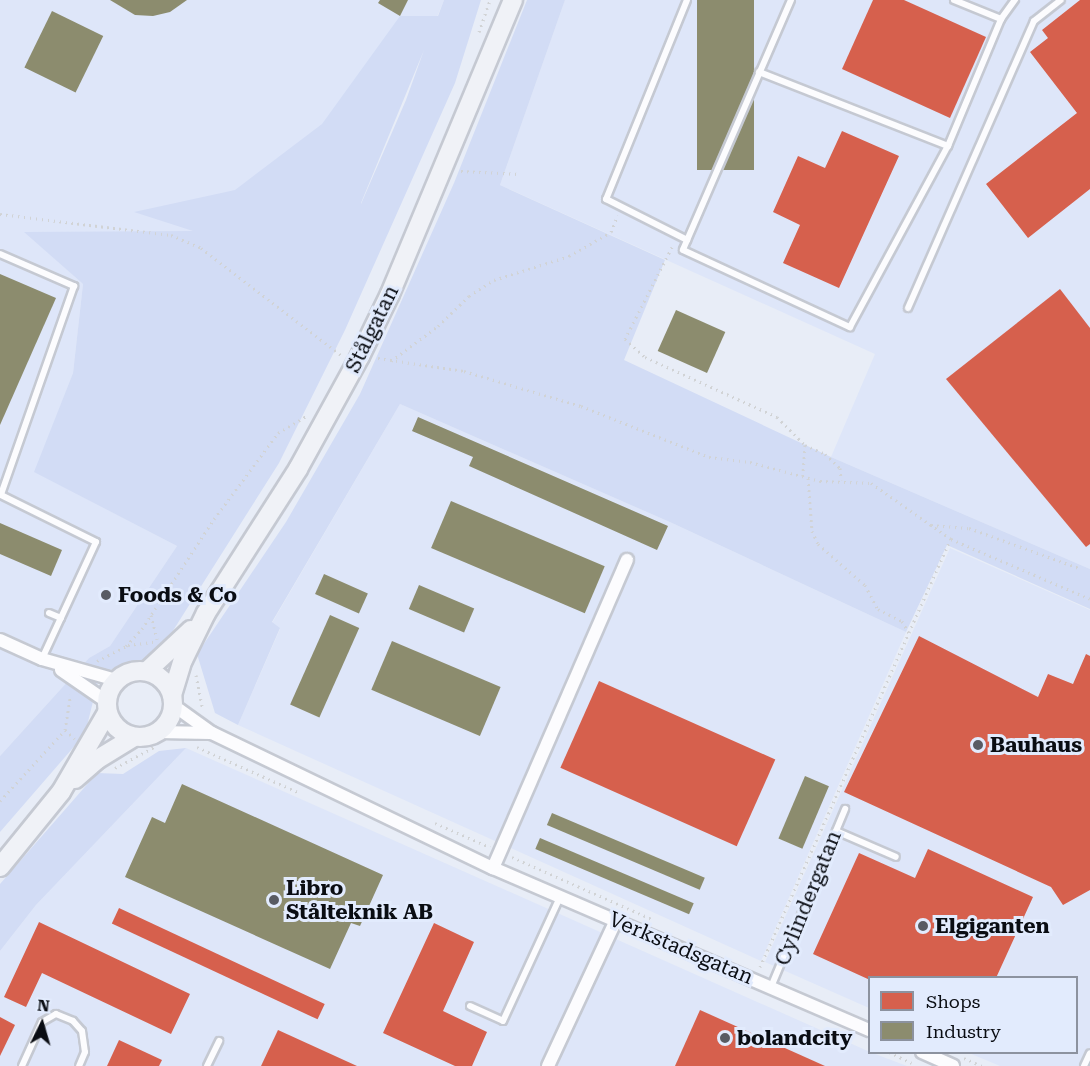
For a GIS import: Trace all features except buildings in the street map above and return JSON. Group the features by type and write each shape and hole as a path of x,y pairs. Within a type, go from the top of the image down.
{"main road":[{"name":"Stålgatan","path":"173,700 183,660 206,613 297,469 350,353 390,294 511,0"},
{"name":"Stålgatan","path":"147,671 172,651 206,613"},
{"path":"0,867 61,792 98,759 134,737 159,732 171,716 173,700 160,677 147,671 126,673 116,680 107,707 61,792"},
{"path":"107,707 112,724 134,737"}],"street":[{"path":"493,868 627,560"},
{"path":"0,640 83,677 116,680"},
{"path":"83,677 107,707"},
{"name":"Verkstadsgatan","path":"173,700 212,733 493,868 868,1029"},
{"name":"Verkstadsgatan","path":"159,732 212,733"},
{"path":"548,1066 616,920"},
{"path":"924,1054 953,1066"}],"lane":[{"path":"687,0 606,199 687,240"},
{"path":"791,0 683,249 850,327 948,146 1000,19 1015,0"},
{"path":"954,0 1000,19"},
{"path":"908,308 1034,21 1061,0"},
{"path":"759,72 948,146"},
{"path":"0,254 74,286 1,495 96,542 42,659"},
{"path":"48,613 61,618"},
{"name":"Cylindergatan","path":"771,987 845,809"},
{"path":"836,831 896,857"},
{"path":"470,1006 503,1021 560,896"},
{"path":"22,1066 42,1022 56,1014 73,1021 82,1031 85,1052 79,1066"},
{"path":"207,1066 219,1041"},
{"path":"1084,1066 1090,1053"}],"path":[{"path":"476,43 490,0"},
{"path":"461,171 520,174"},
{"path":"391,360 438,326 469,296 494,280 569,256 611,232 622,207"},
{"path":"0,214 171,235 201,248 350,353 475,374 581,406 709,457 750,462 808,478 871,483 887,490 929,525 951,539 1090,599"},
{"path":"678,236 625,339 645,357 777,417 805,445 825,454 840,468 842,480"},
{"path":"337,366 350,353"},
{"path":"126,646 151,615 278,434 310,414"},
{"path":"803,476 805,445"},
{"path":"808,478 812,531 818,544 865,585 878,609 902,621 909,633"},
{"path":"929,525 969,528 1079,568"},
{"path":"760,967 951,539"},
{"path":"0,801 65,730 71,691 94,663 126,646 158,642 151,615"},
{"path":"891,1054 919,1066"}],"shaded area":[{"path":"0,0 444,0 331,274 25,232 83,284 73,373 35,472 177,546 110,646 89,658 0,756"},
{"path":"444,0 481,0 455,83 345,330 279,463 157,656 100,673 85,734 0,832 0,756 89,658 110,646 177,546 34,472 73,373 83,284 24,232 193,231 134,212 235,190 322,124 400,16 438,16","holes":["424,50 406,100 361,204"]},
{"path":"527,0 565,0 500,185 665,260 624,360 831,457 1090,569 1090,609 947,545 906,632 672,523 400,404 272,622 280,628 238,725 215,713 197,654 286,522 360,394 454,183"},
{"path":"565,0 1090,0 1090,569 831,457 875,354 500,185"},
{"path":"400,404 672,523 906,632 761,961 238,725 280,629 272,623"},
{"path":"950,548 1090,610 1090,1066 1000,1066 971,1054 1078,1054 1078,976 868,976 868,1008 765,962"},
{"path":"186,748 868,1051 868,1054 875,1054 907,1066 0,1066 0,951 36,905"},
{"path":"186,748 36,905 0,951 0,884 97,773 123,774 159,751"}],"place":[{"name":"Foods & Co","path":"106,595"},
{"name":"Bauhaus","path":"978,745"},
{"name":"Libro Stålteknik AB","path":"274,900"},
{"name":"Elgiganten","path":"923,926"},
{"name":"bolandcity","path":"725,1038"}]}
